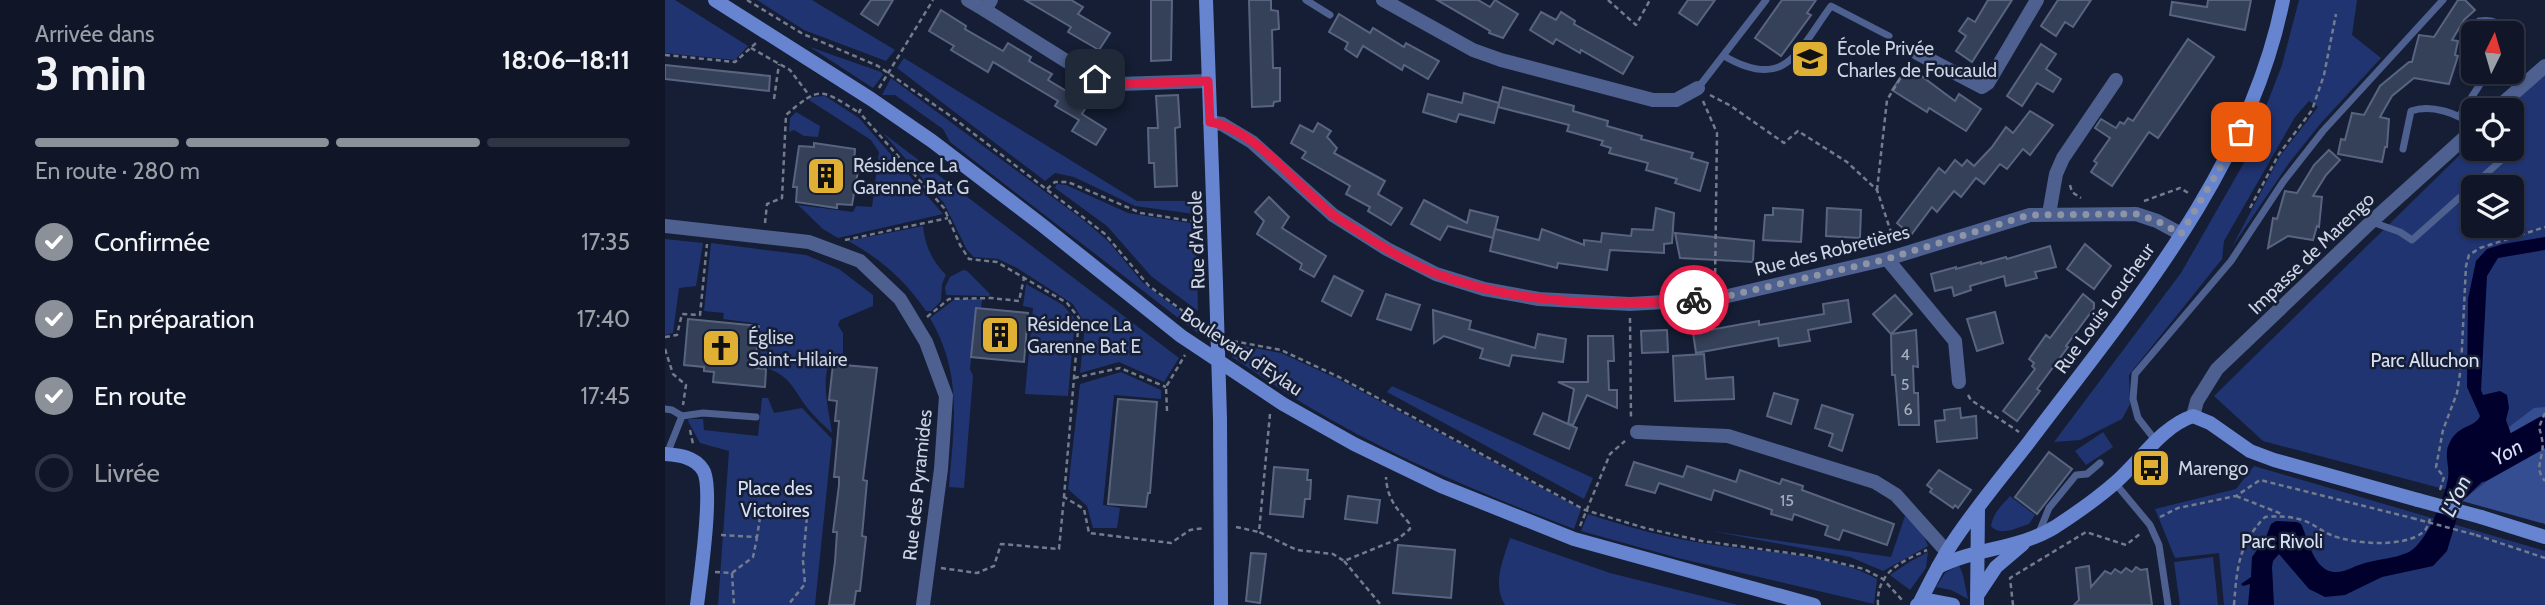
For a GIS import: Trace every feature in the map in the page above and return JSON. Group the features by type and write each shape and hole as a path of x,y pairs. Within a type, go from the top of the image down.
{"main road":[{"name":"Boulevard d'Eylau","path":"715,0 932,141 1191,343 1272,397 1441,486 1574,539 1814,605"},
{"name":"Rue d'Arcole","path":"1206,0 1220,419 1221,605"},
{"name":"Rue Louis Loucheur","path":"1914,605 1947,552 2165,260 2181,234 2241,132 2278,26 2283,0"},
{"path":"1937,568 1954,559 2031,539 2054,528 2115,483 2178,421 2193,416 2210,423 2250,451 2274,460 2545,537"},
{"path":"666,454 680,455 694,461 704,471 708,492 697,605"},
{"path":"1977,599 1978,509"},
{"path":"1977,599 1996,567 2031,539"},
{"path":"1914,605 1932,601 1953,605"}],"street":[{"path":"968,0 988,5 1095,79 1119,84 1208,81"},
{"path":"1383,0 1443,35 1501,60 1653,100 1676,100 1698,89"},
{"path":"1917,53 1982,87 1988,83 2037,0"},
{"path":"2509,98 2545,66"},
{"path":"2049,214 2056,174 2063,158 2116,80"},
{"name":"Rue des Robretières","path":"1210,122 1222,124 1252,142 1333,215 1387,249 1436,274 1484,289 1539,299 1630,304 1715,299 1893,257 2012,219 2049,214 2136,214 2157,221 2181,234"},
{"name":"Impasse de Marengo","path":"2193,416 2197,401 2217,369 2461,139"},
{"name":"Rue des Pyramides","path":"665,226 809,242 860,261 899,299 926,342 946,396 941,469 923,605"},
{"path":"1893,257 1955,341 1959,382"},
{"path":"1633,425 1728,436 1875,482 1896,495 1947,552"}],"lane":[{"path":"1307,0 1330,15"},
{"path":"1698,89 1766,0"},
{"path":"2157,441 2138,418 2133,399 2135,374 2231,261 2283,182 2323,131 2443,0"},
{"path":"1724,56 1748,69 1777,69 1794,56 1831,6 1889,36"},
{"path":"2403,149 2411,111 2420,107 2460,115 2480,84"},
{"path":"2371,222 2400,232 2412,240 2500,161"},
{"path":"665,409 682,416 703,413 756,417"},
{"path":"666,454 682,416"},
{"path":"2031,539 2049,508 2076,475 2087,474 2100,463"},
{"path":"2115,483 2150,525 2159,545 2168,605"}],"path":[{"path":"747,0 803,34 878,66 890,74 1105,234 1149,286 1204,327"},
{"path":"859,112 890,74 933,0"},
{"path":"1608,0 1636,24 1650,0"},
{"path":"2247,215 2279,155 2312,110 2324,75 2336,14"},
{"path":"665,55 735,62 767,33"},
{"path":"751,48 790,70 809,95"},
{"path":"1893,257 1877,190 1890,93 1917,53"},
{"path":"774,99 779,64"},
{"path":"1698,89 1731,106 1784,143 1798,131 1847,162 1877,190"},
{"path":"1698,89 1717,134 1715,299"},
{"path":"763,237 767,204 782,198 786,115 809,95 827,93 859,112 944,208 969,259 997,262 1067,303 1079,318 1059,549 1001,544 994,566 977,573 928,567"},
{"path":"2056,174 2067,178 2072,192 2088,203"},
{"path":"1047,189 1055,182 1068,182 1141,213 1215,224"},
{"path":"2139,204 2180,188 2201,201"},
{"path":"836,252 846,239 948,218"},
{"path":"2440,492 2444,477 2436,467 2443,430 2458,393 2466,266 2469,255 2480,248 2545,227"},
{"path":"665,337 677,335 682,314 700,315 708,231"},
{"path":"916,326 949,299 991,298 1019,301 1024,278"},
{"path":"1574,539 1610,454 1633,425 1630,304"},
{"path":"1224,337 1281,351 1339,377 1585,510 1702,541 1811,556 1864,569 1883,579 1914,605"},
{"path":"1167,411 1166,387 1191,343"},
{"path":"1074,378 1120,368 1166,387"},
{"path":"1959,382 1971,400 2031,439"},
{"path":"1259,532 1272,397"},
{"path":"2545,413 2539,427 2543,441 2538,465 2539,474 2545,481"},
{"path":"1344,561 1398,539 1410,529 1409,523 1394,506 1387,491 1386,459"},
{"path":"2013,605 2010,578 2086,532 2126,545 2164,514 2178,508 2236,496 2260,480 2412,518 2545,558"},
{"path":"2236,496 2285,516 2304,520 2331,535 2371,543 2409,539 2421,534 2431,516"},
{"path":"1064,497 1084,509 1089,533 1171,543 1190,530 1220,526 1243,527 1297,550 1333,554 1344,561 1381,605"},
{"path":"2263,506 2265,517"},
{"path":"701,570 732,573 753,557 761,511 807,516 803,561 805,584 788,605"},
{"path":"2235,605 2236,576 2241,551 2251,532 2265,517 2285,516"},
{"path":"704,534 757,537"},
{"path":"1878,605 1878,589 1883,579 1908,559 1929,549 1936,540"},
{"path":"732,573 734,605"}],"green space":[{"path":"665,0 675,0 748,46 735,60 665,53"},
{"path":"757,0 812,0 895,50 886,61 804,30"},
{"path":"2299,0 2357,0 2352,35 2381,58 2321,123 2289,163 2232,247 2280,156 2318,107 2309,101 2295,117 2224,241 2222,259 2129,375 2130,404 2122,419 2080,440 2054,442 2181,273 2245,161 2282,65"},
{"path":"810,47 881,72 883,75 873,88"},
{"path":"904,58 1137,201 1194,201 1194,214 1135,206 1074,177 1055,173 1045,181 897,68"},
{"name":"Parc Alluchon","path":"2545,71 2545,516 2263,441 2214,396 2461,154 2461,161 2524,161 2524,98 2517,98"},
{"path":"891,78 1082,219 1108,241 1143,283 1200,326 1199,334 950,142 943,129 895,95 882,95"},
{"path":"825,96 859,118 943,214 838,238 823,229 798,205 853,212 856,206 872,207 879,152 871,140 809,100 812,97"},
{"path":"796,112 820,126 818,137 804,136 794,130 789,132 790,118"},
{"path":"883,133 1179,358 1164,382 1119,362 1080,373 1085,324 1073,304 1017,268 998,259 974,257 967,250 944,203"},
{"path":"1057,184 1066,185 1128,213 1196,224 1198,311 1151,276 1107,226 1055,188"},
{"path":"923,226 930,253 946,275 942,284 941,301 931,311 926,311 892,271 848,241"},
{"path":"665,239 703,243 696,286 679,288 673,333 665,335"},
{"path":"711,243 806,255 839,269 873,295 873,306 840,320 838,325 843,333 843,357 831,359 826,376 832,433 809,410 783,377 757,365 760,324 723,319 724,313 704,311"},
{"path":"963,270 990,294 989,296 946,295 945,287 950,277"},
{"path":"1026,284 1063,305 1075,319 1068,396 1025,394 1033,308 1023,306"},
{"path":"955,299 982,299 981,309 976,309 970,369 973,376 964,488 949,487 954,421 952,380 948,359 930,318"},
{"path":"1233,344 1281,353 1340,380 1581,509 1574,529 1436,472 1336,423 1232,357"},
{"path":"1121,372 1161,390 1161,399 1114,395 1103,505 1120,508 1117,528 1093,528 1087,506 1068,489 1080,384"},
{"path":"1392,386 1593,478 1584,499 1387,392"},
{"name":"Place des Victoires","path":"762,398 768,398 774,413 802,408 832,439 815,605 718,605 729,451 700,443 688,421 703,419 704,430 758,436"},
{"path":"2103,432 2113,447 2086,465 2075,451"},
{"name":"Parc Rivoli","path":"2254,466 2545,551 2545,605 2224,605 2219,553 2175,558 2155,509 2236,489"},
{"path":"2010,496 2035,515 2029,524 2009,531 1999,531 1991,526 1992,521"},
{"path":"1588,514 1678,539 1795,555 1859,570 1877,579 1874,604 1678,558 1581,531"},
{"path":"1905,516 1923,534 1928,546 1883,571 1850,557 1711,531 1891,557"},
{"path":"1510,538 1610,573 1738,605 1505,605 1499,589 1499,580"},
{"path":"1928,552 1926,568 1910,590 1890,575 1911,561"},
{"path":"2213,557 2218,605 2180,605 2174,562"},
{"path":"1959,565 1968,599 1951,590 1936,587 1945,573"}],"shaded area":[{"path":"2545,407 2545,524 2462,501 2515,458 2509,427 2534,408"}],"water":[{"name":"L'Yon","path":"2545,237 2545,250 2498,258 2487,276 2481,390 2483,395 2500,391 2507,395 2509,408 2506,420 2518,454 2517,457 2503,462 2462,501 2447,551 2433,566 2382,577 2345,595 2325,597 2309,589 2279,554 2272,567 2274,605 2248,605 2250,584 2241,584 2251,577 2252,557 2266,537 2271,524 2276,521 2301,524 2318,562 2329,571 2337,572 2409,552 2422,539 2434,519 2446,487 2447,451 2450,442 2458,432 2474,423 2480,416 2467,387 2468,299 2476,261 2487,249"}],"building":[{"path":"871,0 893,0 878,25 861,14"},
{"path":"1025,0 1071,0 1083,7 1078,14 1110,33 1099,50 1068,32 1071,27"},
{"path":"1151,0 1172,0 1171,60 1151,61"},
{"path":"1249,0 1271,0 1271,10 1278,11 1279,29 1272,30 1273,68 1280,68 1280,101 1274,102 1273,106 1252,107"},
{"path":"1437,0 1478,0 1490,7 1495,0 1518,14 1503,38 1489,33 1490,31"},
{"path":"1688,0 1715,0 1697,25 1679,13"},
{"path":"1782,0 1816,0 1807,13 1811,15 1781,56 1755,38"},
{"path":"1988,0 2012,0 1972,62 1956,51 1966,36 1959,31 1968,18 1975,22"},
{"path":"2058,0 2091,0 2073,27 2065,22 2056,36 2041,26"},
{"path":"2208,0 2251,0 2245,30 2170,15 2172,2 2207,7"},
{"path":"2458,0 2465,0 2475,10 2461,21 2452,40 2458,41 2455,55 2458,56 2449,84 2414,78 2392,96 2380,117 2389,119 2387,147 2382,162 2338,154 2341,139 2345,140 2352,113 2364,115 2380,86 2412,62 2419,35 2434,37"},
{"path":"941,10 966,26 965,29 1003,51 1008,43 1031,57 1029,61 1052,74 1048,80 1088,104 1082,114 1106,129 1096,145 1072,131 1079,120 1055,106 1058,101 993,62 988,72 951,50 954,46 929,31"},
{"path":"1541,12 1556,20 1561,12 1575,21 1574,24 1633,57 1623,74 1581,50 1580,53 1556,39 1553,44 1530,30"},
{"path":"1339,14 1370,33 1373,28 1404,47 1406,43 1439,61 1428,79 1404,65 1402,70 1363,46 1357,57 1345,49 1348,43 1329,32"},
{"path":"2188,39 2214,57 2158,138 2149,132 2112,186 2091,172 2097,163 2094,161 2110,138 2095,128 2101,119 2116,128 2128,118 2133,121"},
{"path":"2041,44 2056,54 2046,69 2061,79 2053,92 2037,83 2022,106 2007,96"},
{"path":"665,65 770,76 769,91 665,79"},
{"path":"1908,66 1955,101 1959,94 1981,109 1966,131 1929,108 1927,112 1892,90"},
{"path":"1503,87 1574,106 1573,111 1608,121 1607,126 1642,136 1641,139 1693,153 1691,158 1708,163 1700,191 1675,183 1677,179 1646,170 1648,163 1609,153 1611,148 1601,145 1603,141 1567,131 1569,125 1498,107"},
{"path":"1464,93 1499,103 1494,123 1459,114 1456,122 1423,112 1428,94 1462,103"},
{"path":"1178,95 1180,127 1175,128 1177,186 1155,187 1154,163 1149,163 1148,128 1158,128 1156,96"},
{"path":"2030,111 2053,125 2030,155 2023,149 2007,169 2000,164 1984,184 1976,178 1961,197 1954,191 1937,212 1932,207 1911,235 1897,223 1939,168 1945,173 1955,160 1962,166 1967,160 1974,166 2006,127 2013,133"},
{"path":"1318,123 1331,131 1327,137 1337,148 1334,153 1385,181 1378,194 1402,208 1391,225 1368,211 1370,207 1346,194 1350,186 1302,158 1306,152 1291,143 1300,125 1313,132"},
{"name":"Résidence La Garenne Bat G","path":"814,143 855,149 854,164 859,165 852,205 837,204 837,208 796,202 797,187 793,187 799,146 814,147"},
{"path":"2329,150 2340,160 2326,175 2313,196 2322,197 2319,227 2317,226 2313,240 2288,236 2268,248 2273,218 2277,219 2285,191 2297,193 2314,165"},
{"path":"1269,197 1289,217 1282,228 1326,256 1314,277 1300,269 1302,264 1257,234 1264,221 1255,212"},
{"path":"1424,200 1467,223 1470,210 1498,217 1493,238 1448,226 1440,240 1411,224"},
{"path":"1656,208 1674,213 1672,243 1664,244 1664,253 1610,250 1607,270 1558,263 1557,268 1490,251 1495,229 1539,240 1542,229 1584,245 1584,240 1601,242 1602,233 1631,236 1632,229 1653,230"},
{"path":"1773,208 1803,210 1801,242 1763,240 1765,215 1773,215"},
{"path":"1827,208 1861,210 1860,238 1826,236"},
{"path":"1675,233 1754,241 1753,262 1680,258"},
{"path":"2085,244 2111,266 2094,289 2067,269"},
{"path":"2050,246 2056,267 2035,272 2037,278 2006,286 2004,276 1970,286 1971,290 1954,296 1952,287 1935,291 1931,274 2006,257 2007,259"},
{"path":"1334,276 1363,291 1351,316 1322,301"},
{"path":"1386,294 1420,305 1411,330 1377,319"},
{"path":"2083,294 2094,303 2094,308 2037,389 2040,391 2017,421 2003,411 2035,369 2032,366 2034,363 2029,359 2046,335 2050,338"},
{"path":"1895,295 1912,314 1891,334 1873,314"},
{"path":"1848,300 1851,322 1808,330 1810,341 1779,346 1778,338 1696,353 1693,333 1759,321 1759,325 1824,314 1823,304"},
{"name":"Résidence La Garenne Bat E","path":"976,308 1028,313 1024,362 971,357"},
{"path":"1433,310 1471,321 1469,329 1535,348 1538,334 1566,339 1563,362 1512,355 1509,366 1480,358 1483,349 1444,336 1434,343"},
{"path":"1995,312 2003,343 1977,351 1967,319"},
{"name":"Église Saint-Hilaire","path":"688,319 759,326 755,368 766,369 765,387 713,382 714,372 704,371 704,367 684,365"},
{"path":"1667,330 1668,352 1642,353 1641,331"},
{"path":"1916,330 1918,367 1913,366 1914,393 1918,393 1919,425 1899,425 1895,375 1892,375 1891,334"},
{"path":"1588,336 1613,336 1614,361 1608,361 1609,390 1617,390 1617,408 1587,395 1573,425 1568,424 1574,389 1558,382 1588,382"},
{"path":"1704,354 1706,379 1733,377 1734,399 1675,401 1673,356"},
{"path":"833,364 877,368 863,480 867,481 862,536 866,537 860,591 856,591 854,605 829,605 835,562 837,532 833,532 839,485 839,477 834,477 839,421 835,421 837,401 829,400"},
{"path":"1774,393 1798,400 1791,424 1767,416"},
{"path":"1118,399 1157,402 1150,493 1146,507 1108,504"},
{"path":"1822,405 1853,415 1842,451 1829,446 1833,434 1815,428"},
{"path":"1960,408 1961,418 1976,416 1977,438 1937,442 1935,421 1945,420 1944,410"},
{"path":"1543,413 1577,428 1569,449 1534,434"},
{"path":"2049,452 2072,469 2037,514 2015,497"},
{"path":"1634,462 1683,477 1687,466 1736,482 1740,470 1780,484 1782,479 1803,486 1802,490 1894,524 1887,545 1843,530 1839,540 1825,535 1828,526 1794,514 1792,520 1771,514 1772,510 1714,490 1711,500 1659,483 1655,493 1626,485"},
{"path":"1274,467 1308,470 1307,480 1311,480 1310,499 1305,499 1303,517 1270,514"},
{"path":"1939,470 1971,490 1958,508 1955,505 1953,508 1930,492 1932,489 1927,485"},
{"path":"1348,496 1380,500 1377,523 1345,519"},
{"path":"1398,545 1455,550 1451,598 1393,593"},
{"path":"1251,553 1266,554 1260,603 1246,601"},
{"path":"2089,566 2091,587 2105,571 2111,574 2115,569 2121,573 2126,568 2132,572 2136,567 2147,569 2152,605 2074,605 2079,600 2076,568"}],"waterway":[{"name":"Yon","path":"2481,467 2545,431"}],"way so far":[{"path":"1694,300 1715,299 1887,259 2029,215 2136,214 2157,221 2181,234 2241,132"}],"place":[{"name":"École Privée Charles de Foucauld","path":"1810,59"},
{"name":"Résidence La Garenne Bat G","path":"826,176"},
{"name":"Résidence La Garenne Bat E","path":"1000,335"},
{"name":"Église Saint-Hilaire","path":"721,348"},
{"name":"Marengo","path":"2151,468"}],"route":[{"path":"1095,79 1119,84 1208,81 1210,122 1222,124 1252,142 1333,215 1387,249 1436,274 1484,289 1539,299 1630,304 1694,300"}]}
